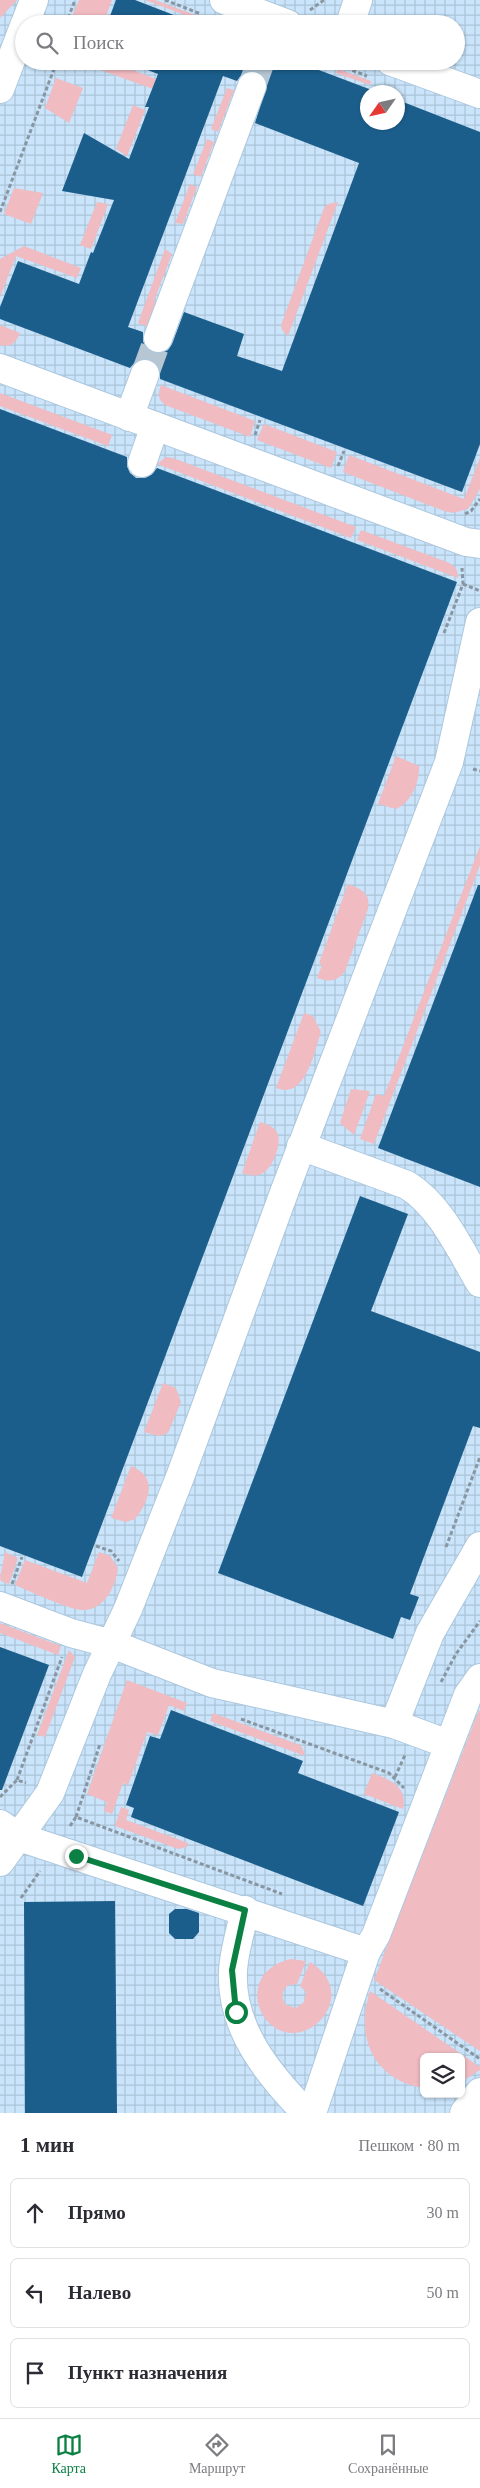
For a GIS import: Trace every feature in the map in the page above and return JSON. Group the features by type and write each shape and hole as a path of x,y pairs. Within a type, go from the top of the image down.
{"lane":[{"path":"28,15 34,0"},
{"path":"353,15 358,0"},
{"path":"217,8 248,15"},
{"path":"0,89 15,49"},
{"path":"415,70 480,94"},
{"path":"158,338 252,86"},
{"path":"0,368 466,542 480,544"},
{"path":"129,417 145,374"},
{"path":"142,463 155,426"},
{"path":"0,1862 9,1831 50,1793 98,1674 128,1609 173,1494 302,1146 449,762 480,622"},
{"path":"302,1146 407,1185 421,1193 432,1205 480,1283"},
{"path":"394,1724 430,1633 480,1546"},
{"path":"5,1598 71,1633 112,1644 212,1683 394,1724 448,1744"},
{"path":"312,2113 366,1952 376,1935 468,1695 480,1678"},
{"path":"9,1831 55,1849 245,1910 366,1952"},
{"path":"245,1910 232,1970 236,2012 254,2050 276,2082 306,2113"},
{"path":"464,2113 480,2092"}],"path":[{"path":"69,15 75,0"},
{"path":"164,0 217,8"},
{"path":"0,212 54,70"},
{"path":"252,442 260,420"},
{"path":"336,474 344,451"},
{"path":"463,584 480,591"},
{"path":"96,1546 111,1551 122,1566"},
{"path":"5,1598 22,1557"},
{"path":"17,1780 71,1633"},
{"path":"233,1716 389,1773 402,1784 407,1792"},
{"path":"21,1898 76,1817 288,1896"},
{"path":"378,1988 480,2058"}],"shaded area":[{"path":"0,0 480,0 480,2113 0,2113"},
{"path":"0,0 17,0 0,18"},
{"path":"79,0 112,0 106,15 73,15"},
{"path":"145,0 155,0 195,15 185,15"},
{"path":"100,70 132,70 156,79 153,89"},
{"path":"338,70 341,70 371,81 370,85 336,73"},
{"path":"56,78 83,88 69,123 45,108"},
{"path":"227,88 234,90 218,132 211,129"},
{"path":"133,105 145,110 127,156 116,149"},
{"path":"207,139 214,142 201,177 193,174"},
{"path":"190,184 197,187 183,224 175,223"},
{"path":"14,188 43,193 31,224 4,214"},
{"path":"97,202 108,204 91,249 80,245"},
{"path":"338,202 288,336 282,330 281,325 324,208 328,204"},
{"path":"24,246 81,268 77,278 16,256 0,297 0,259"},
{"path":"165,249 172,254 154,301 159,304 150,328 138,323"},
{"path":"0,325 20,333 17,340 7,346 0,345"},
{"path":"161,385 255,421 250,437 165,405 159,396"},
{"path":"0,393 112,435 108,446 0,406"},
{"path":"264,424 337,452 331,468 257,440"},
{"path":"349,455 464,499 480,458 480,489 468,509 453,513 444,511 343,472"},
{"path":"166,457 356,527 351,538 157,464"},
{"path":"361,530 447,562 456,568 458,578 357,540"},
{"path":"396,756 419,766 419,772 414,791 406,802 396,809 378,804"},
{"path":"480,846 480,865 374,1144 360,1139 376,1094 384,1096"},
{"path":"348,884 364,892 368,899 368,909 345,971 339,977 332,980 317,978 322,965 319,963"},
{"path":"304,1013 313,1016 321,1032 312,1062 302,1081 295,1087 286,1090 276,1088"},
{"path":"351,1089 370,1091 354,1135 340,1123"},
{"path":"260,1122 267,1124 277,1132 279,1143 269,1167 261,1174 254,1176 242,1173"},
{"path":"163,1383 176,1388 181,1402 168,1433 159,1436 144,1432"},
{"path":"131,1466 145,1476 149,1490 144,1504 135,1519 126,1522 111,1518"},
{"path":"5,1552 18,1558 9,1584 1,1581 0,1578"},
{"path":"99,1552 110,1556 118,1568 117,1575 107,1597 102,1603 89,1610 67,1607 15,1585 25,1560 87,1583"},
{"path":"0,1623 61,1646 58,1655 0,1633"},
{"path":"69,1650 75,1657 45,1737 37,1735"},
{"path":"127,1680 187,1703 184,1711 169,1705 158,1735 147,1732 128,1785 123,1783 112,1814 104,1811 107,1802 87,1794"},
{"path":"480,1711 480,2051 374,1980"},
{"path":"213,1713 300,1745 305,1756 210,1721"},
{"path":"372,1773 391,1781 400,1789 404,1801 403,1809 364,1794"},
{"path":"121,1807 129,1810 126,1820 188,1843 187,1847 178,1849 115,1826"},
{"path":"291,1959 306,1961 297,1984 289,1985 283,1992 283,2000 286,2005 296,2008 304,2002 306,1992 300,1986 310,1962 325,1976 331,1992 329,2007 321,2020 308,2029 293,2033 278,2030 264,2017 259,2007 257,1995 260,1982 266,1972 275,1965"},
{"path":"370,1991 460,2053 420,2053 420,2087 406,2083 392,2076 372,2054 367,2040 366,2008"},
{"path":"465,2057 480,2067 480,2070 465,2079"}],"building":[{"path":"116,0 135,0 174,15 110,15"},
{"path":"148,70 319,70 360,86 360,130 405,130 405,103 480,132 480,444 462,492 160,379 160,371 157,364 151,360 142,359 135,362 130,368 0,319 0,307 18,261 79,284 114,200 62,191 84,133 129,159 149,107 145,107 158,74","holes":["257,71 264,76 267,84 255,123 359,163 282,371 237,356 244,334 184,312 168,350 161,353 153,353 146,348 143,341 143,332 128,327 223,76 237,81 242,74"]},
{"path":"0,409 127,457 127,466 130,473 136,478 145,478 157,468 457,582 82,1577 0,1546"},
{"path":"478,885 480,885 480,1187 378,1148"},
{"path":"360,1196 408,1214 371,1311 480,1352 480,1428 473,1426 410,1594 419,1597 410,1620 401,1617 393,1639 218,1573"},
{"path":"0,1647 49,1665 2,1790 0,1790"},
{"path":"171,1710 303,1761 298,1773 399,1812 363,1906 131,1817 134,1808 126,1805 150,1736 160,1739"},
{"path":"115,1901 117,2113 25,2113 24,1902"},
{"path":"175,1909 187,1909 199,1913 199,1932 193,1939 175,1939 169,1933 169,1914"}],"tunnel":[{"path":"252,86 258,70"},
{"path":"145,374 158,338"}],"route":[{"path":"76,1856 245,1910 232,1970 236,2012"}]}
